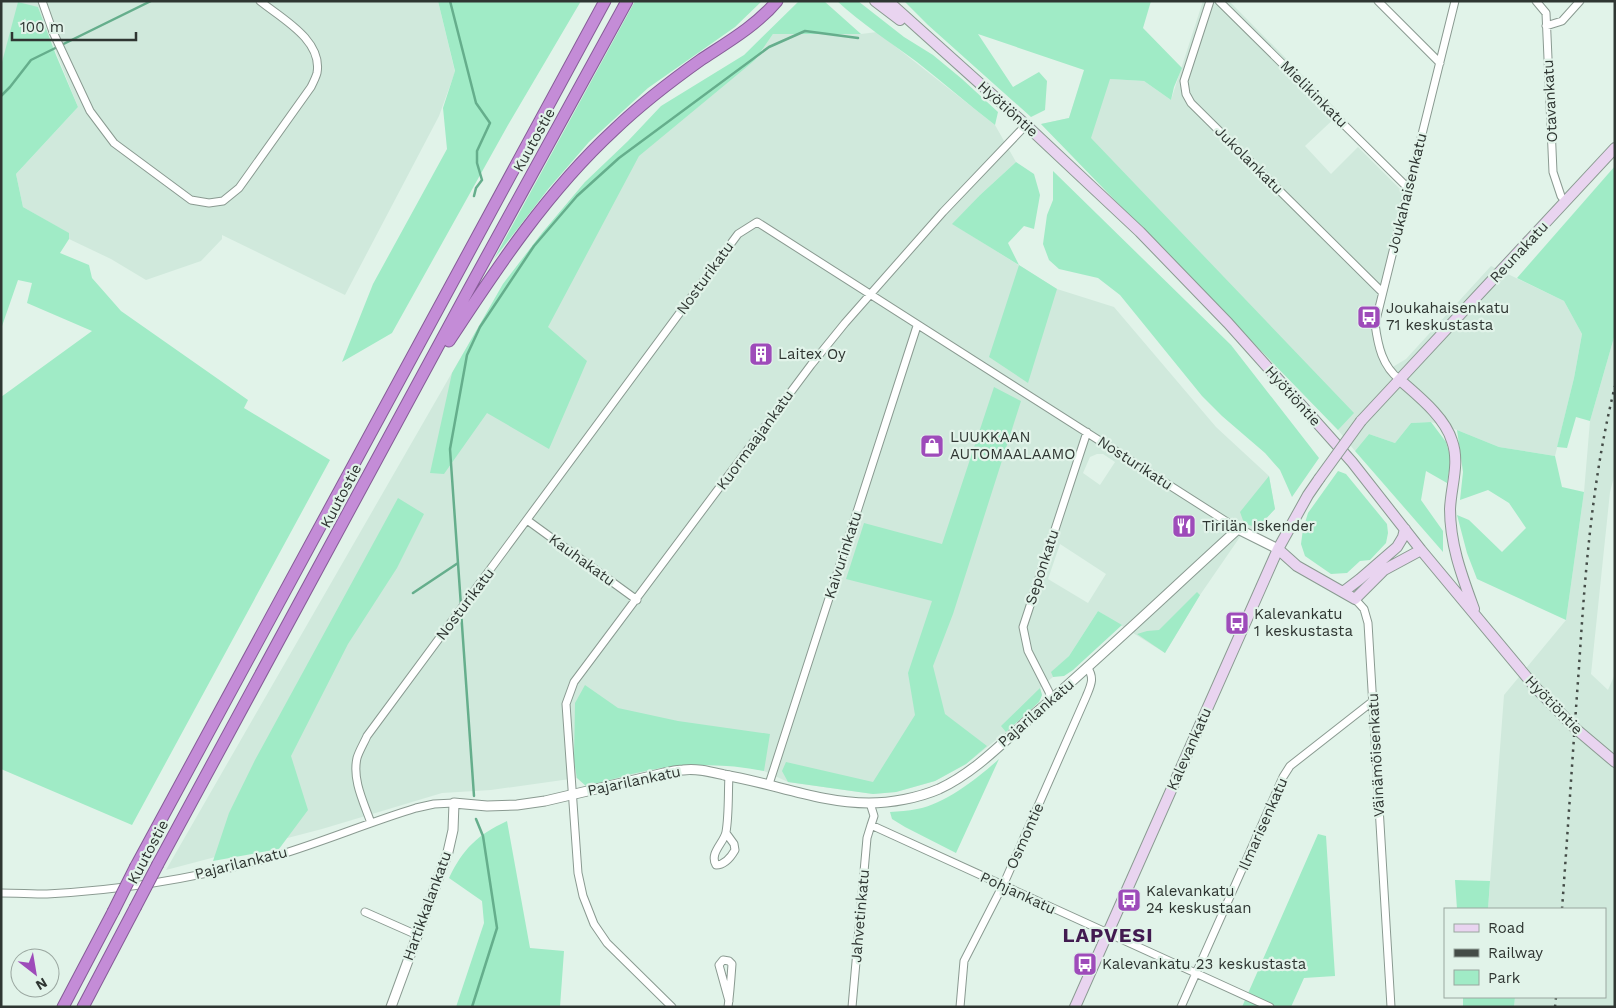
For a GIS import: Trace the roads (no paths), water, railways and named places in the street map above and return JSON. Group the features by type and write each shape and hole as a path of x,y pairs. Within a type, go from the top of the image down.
{"highway":[{"path":"506,184 599,1"},
{"name":"Kuutostie","path":"63,1007 136,866 605,1"},
{"name":"Kuutostie","path":"83,1007 158,864 627,1"},
{"path":"349,513 441,353 485,286 544,204 577,166 614,130 663,88 770,10 776,1"}],"main road":[{"name":"Hyötiöntie","path":"875,1 945,53"},
{"name":"Hyötiöntie","path":"888,1 1026,125 1140,232 1228,324 1352,462 1421,550 1535,687 1576,729 1615,762"},
{"name":"Reunakatu","path":"1308,495 1361,421 1615,148"},
{"path":"1400,380 1436,414 1452,440 1455,473 1450,508 1452,542 1457,563 1478,620"},
{"name":"Kalevankatu","path":"1074,1007 1278,549 1308,495"},
{"path":"1343,592 1397,547 1403,537 1404,529"},
{"name":"Väinämöisenkatu","path":"1278,549 1298,566 1355,599"},
{"path":"1355,599 1384,570 1421,550"}],"street":[{"path":"42,1 54,32 90,110 114,143 192,200 209,203 223,201 239,188 311,87 317,72 315,52 304,35 260,1"},
{"name":"Jukolankatu","path":"1210,1 1184,81 1186,94 1191,103 1382,292"},
{"name":"Mielikinkatu","path":"1219,1 1408,188"},
{"path":"1378,1 1440,63"},
{"name":"Joukahaisenkatu","path":"1400,380 1384,361 1378,341 1376,324 1382,292 1455,1"},
{"name":"Otavankatu","path":"1536,1 1546,14 1553,172 1561,196 1566,202"},
{"path":"1546,26 1562,21 1580,1"},
{"name":"Kuormaajankatu","path":"672,1007 607,943 594,924 583,896 578,873 566,704 574,682 811,365 845,323 943,212 1026,125"},
{"name":"Nosturikatu","path":"371,823 358,788 356,773 357,759 366,736 738,234 756,222 1238,529 1278,549"},
{"name":"Kaivurinkatu","path":"769,784 917,326"},
{"name":"Seponkatu","path":"1051,700 1049,692 1028,651 1022,627 1087,432"},
{"name":"Kauhakatu","path":"527,520 637,600"},
{"name":"Pajarilankatu","path":"1,893 46,894 153,883 195,876 281,854 416,808 434,804 517,805 545,801 684,770 698,770 729,776 769,784 820,798 845,802 870,803 915,796 938,789 964,774 1087,668 1238,529"},
{"name":"Väinämöisenkatu","path":"1355,599 1364,609 1368,623 1391,1007"},
{"name":"Osmontie","path":"960,1007 964,961 1002,885 1093,681 1091,673 1087,668"},
{"name":"Ilmarisenkatu","path":"1181,1007 1283,777 1290,766 1373,701"},
{"path":"726,833 729,776"},
{"name":"Hartikkalankatu","path":"391,1007 448,852 453,830 454,803"},
{"path":"870,803 874,816 871,826"},
{"name":"Pohjankatu","path":"871,826 1270,1007"},
{"name":"Jahvetinkatu","path":"852,1007 867,838 871,826"},
{"path":"365,912 417,935"},
{"path":"723,960 729,961 732,964 728,1004 719,965 723,960"}],"waterway":[{"path":"1,96 31,60 151,1"},
{"path":"450,1 476,103 490,123 477,151 477,163 482,180 476,188 474,196"},
{"path":"461,606 450,449 467,355 480,327 534,246 577,196 619,158 769,47 805,31 858,38"},
{"path":"413,593 458,563"},
{"path":"461,611 474,796"},
{"path":"472,1007 497,928 483,836 476,819"}],"railway":[{"path":"1562,908 1587,561 1595,491 1615,386"},
{"path":"1555,1007 1556,998"}],"place":[{"name":"Joukahaisenkatu 71 keskustasta","path":"1369,317"},
{"name":"Laitex Oy","path":"761,354"},
{"name":"LUUKKAAN AUTOMAALAAMO","path":"932,446"},
{"name":"Tirilän Iskender","path":"1184,526"},
{"name":"Kalevankatu 1 keskustasta","path":"1237,623"},
{"name":"Kalevankatu 24 keskustaan","path":"1129,900"},
{"name":"Kalevankatu 23 keskustasta","path":"1085,964"}],"district":[{"name":"LAPVESI","path":"1108,935"}]}
